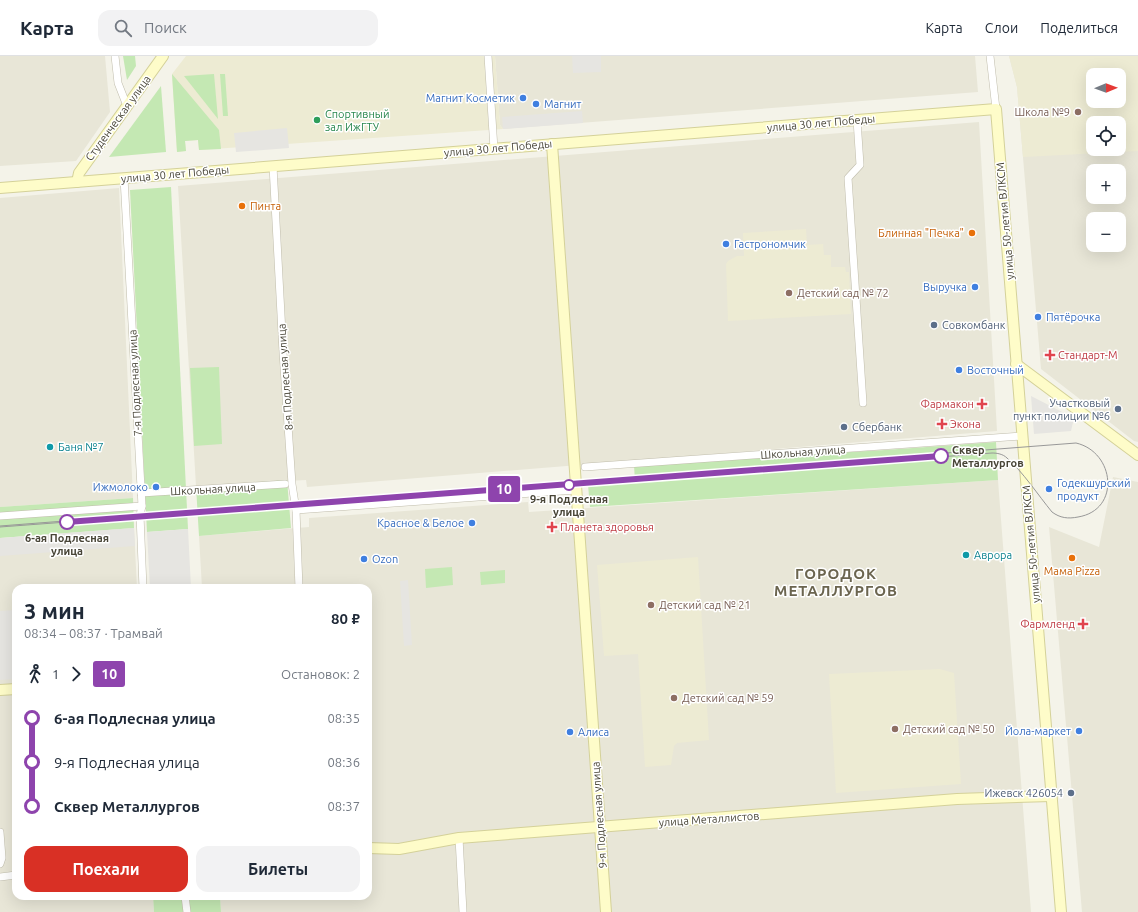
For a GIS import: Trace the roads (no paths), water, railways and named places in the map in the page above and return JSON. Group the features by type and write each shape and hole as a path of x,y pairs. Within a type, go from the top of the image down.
{"main road":[{"name":"Студенческая улица","path":"77,182 79,173 163,56"},
{"name":"улица 30 лет Победы","path":"0,188 996,108"},
{"name":"улица 50-летия ВЛКСМ","path":"996,108 1061,912"},
{"name":"9-я Подлесная улица","path":"552,144 606,912"},
{"path":"1016,364 1138,455"},
{"path":"0,690 12,689"},
{"name":"улица Металлистов","path":"372,848 399,849 459,838 957,799 1051,796"}],"street":[{"path":"115,56 118,83 127,106"},
{"path":"488,56 494,149"},
{"name":"улица 50-летия ВЛКСМ","path":"990,56 996,108"},
{"path":"857,120 860,165 848,178 863,403"},
{"name":"8-я Подлесная улица","path":"273,166 276,245 292,484 296,510 299,584"},
{"name":"7-я Подлесная улица","path":"124,178 142,506 140,515 143,584"},
{"name":"Школьная улица","path":"585,468 1022,436"},
{"name":"Школьная улица","path":"141,493 285,484"},
{"path":"296,510 576,490"},
{"path":"0,516 142,506"},
{"path":"0,832 2,858 0,864"},
{"path":"459,838 463,912"},
{"path":"0,877 12,876"},
{"path":"186,900 187,912"}],"tram line":[{"path":"0,526 1076,443 1089,448 1099,457 1105,469 1108,481 1107,493 1101,504 1092,512 1071,518 1064,518 1052,512 1025,477 1007,458 992,453 0,527"},
{"name":"10","path":"67,522 140,518 941,456"}],"place":[{"name":"Магнит Косметик","path":"523,98"},
{"name":"Магнит","path":"536,104"},
{"name":"Школа №9","path":"1078,112"},
{"name":"Спортивный зал ИжГТУ","path":"317,120"},
{"name":"Пинта","path":"242,206"},
{"name":"Блинная \"Печка\"","path":"972,233"},
{"name":"Гастрономчик","path":"726,244"},
{"name":"Выручка","path":"975,287"},
{"name":"Детский сад № 72","path":"789,293"},
{"name":"Пятёрочка","path":"1038,317"},
{"name":"Совкомбанк","path":"934,325"},
{"name":"Стандарт-М","path":"1050,355"},
{"name":"Восточный","path":"959,370"},
{"name":"Фармакон","path":"982,404"},
{"name":"Участковый пункт полиции №6","path":"1118,409"},
{"name":"Экона","path":"942,424"},
{"name":"Сбербанк","path":"844,427"},
{"name":"Баня №7","path":"50,447"},
{"name":"Сквер Металлургов","path":"941,456"},
{"name":"9-я Подлесная улица","path":"569,485"},
{"name":"Ижмолоко","path":"156,487"},
{"name":"Годекшурский продукт","path":"1049,489"},
{"name":"6-ая Подлесная улица","path":"67,522"},
{"name":"Красное & Белое","path":"472,523"},
{"name":"Планета здоровья","path":"552,527"},
{"name":"Аврора","path":"966,555"},
{"name":"Мама Pizza","path":"1072,558"},
{"name":"Ozon","path":"364,559"},
{"name":"Детский сад № 21","path":"651,605"},
{"name":"Фармленд","path":"1083,624"},
{"name":"Детский сад № 59","path":"674,698"},
{"name":"Детский сад № 50","path":"895,729"},
{"name":"Йола-маркет","path":"1079,731"},
{"name":"Алиса","path":"570,732"},
{"name":"Ижевск 426054","path":"1071,793"}],"district":[{"name":"ГОРОДОК МЕТАЛЛУРГОВ","path":"836,582"}]}
